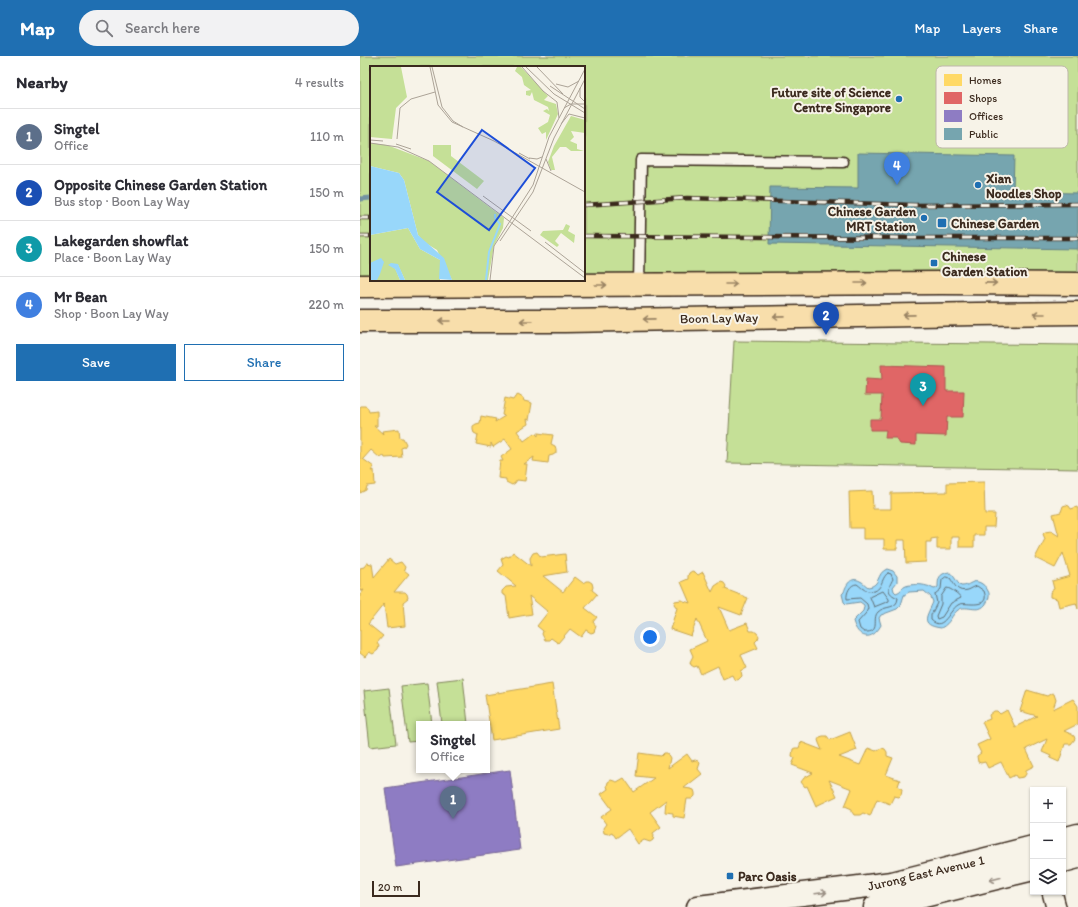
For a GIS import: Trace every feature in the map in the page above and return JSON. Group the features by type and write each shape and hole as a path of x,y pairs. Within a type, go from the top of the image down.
{"main road":[{"path":"360,275 370,279"},
{"path":"360,286 379,282 639,285 930,283 1078,284"},
{"name":"Boon Lay Way","path":"360,321 557,321 976,314 1078,314"},
{"path":"360,329 408,321"}],"street":[{"path":"1066,838 1078,835"},
{"name":"Jurong East Avenue 1","path":"699,907 892,883 1030,856"},
{"name":"Jurong East Avenue 1","path":"875,907 900,902 1030,857"},
{"path":"1066,860 1078,857"}],"lane":[{"path":"639,285 641,160 843,162"}],"green space":[{"path":"360,56 1078,56 1078,284 585,280 585,66 370,66 370,279 360,275"},
{"path":"734,341 1078,345 1078,469 727,463"},
{"path":"463,678 468,721 442,721 437,681"},
{"path":"427,683 432,721 416,721 416,741 408,742 401,686"},
{"path":"389,688 396,744 370,747 364,691"}],"water":[{"path":"887,569 893,571 897,576 897,582 893,587 896,593 908,585 925,585 935,589 938,587 940,577 949,572 961,586 973,582 982,584 989,592 989,598 982,608 962,608 958,610 947,624 941,628 934,627 929,624 926,619 933,602 931,597 924,591 909,592 904,595 901,605 897,609 881,615 879,618 881,625 874,634 870,636 862,635 858,632 853,621 863,611 864,605 860,602 846,604 842,594 849,582 852,580 861,581 868,587 872,586 877,582 881,573"}],"building: Homes":[{"path":"518,395 523,398 524,401 532,403 529,420 527,419 528,424 517,431 524,441 535,433 538,436 538,433 553,435 551,444 555,446 556,453 549,456 548,463 533,461 534,457 524,464 527,464 525,481 517,480 512,485 506,482 506,479 498,478 500,461 503,461 501,457 512,449 505,439 493,447 491,443 491,447 476,444 478,435 474,433 473,426 480,423 481,416 496,419 495,422 505,416 502,415 505,398 513,400"},
{"path":"360,407 368,408 369,412 377,411 377,426 374,426 383,434 382,431 399,429 400,438 403,438 406,444 401,448 402,457 385,458 384,456 380,458 371,450 363,459 374,467 371,471 374,470 375,485 367,486 366,490 360,493"},
{"path":"984,482 985,514 995,514 994,527 984,527 984,535 974,535 974,547 959,547 959,537 951,537 951,549 937,549 937,538 931,539 931,542 926,542 926,562 906,563 905,540 897,540 897,549 884,549 884,539 863,539 863,528 850,528 849,492 872,491 873,509 891,509 891,493 947,492 947,483"},
{"path":"1066,505 1071,509 1077,507 1078,510 1078,609 1076,603 1059,607 1057,599 1050,597 1051,591 1054,589 1052,581 1070,576 1063,553 1055,568 1035,558 1045,539 1043,534 1045,532 1051,531 1059,536 1053,514 1061,512 1063,506"},
{"path":"513,552 531,566 530,558 533,553 537,552 541,557 565,554 567,572 543,576 563,592 575,577 583,583 589,581 592,583 592,590 597,594 585,608 597,617 593,622 596,626 594,632 591,633 586,630 581,637 570,629 558,643 551,638 549,640 545,640 542,634 543,631 537,626 548,612 529,596 532,614 509,618 506,596 502,594 502,591 506,587 516,586 498,571 503,565 501,559 506,556 509,557"},
{"path":"389,559 395,564 401,562 405,567 404,570 409,574 394,592 405,592 407,594 408,598 403,602 405,626 387,628 384,604 368,624 383,636 377,643 379,646 378,650 373,654 369,652 365,657 360,653 360,595 364,590 360,591 360,568 364,567 367,563 372,564 374,577"},
{"path":"692,571 698,575 703,572 712,592 715,586 721,582 726,586 725,589 748,598 741,615 719,607 729,630 747,623 750,631 754,631 759,636 755,642 758,648 741,655 747,668 741,671 742,676 738,680 734,679 732,675 723,679 718,666 701,674 697,666 694,667 691,665 690,662 693,656 690,649 707,641 697,619 691,636 670,629 677,608 674,604 675,601 681,600 690,603 681,582 688,579 689,573"},
{"path":"552,684 559,729 492,740 485,695"},
{"path":"1027,690 1047,696 1052,693 1054,694 1056,700 1053,709 1073,699 1078,706 1078,724 1064,731 1074,736 1075,739 1071,744 1065,744 1059,762 1042,752 1047,739 1026,749 1034,766 1026,770 1024,777 1017,778 1015,775 1009,778 1001,762 988,768 985,762 978,762 977,756 981,753 977,745 990,739 982,722 990,719 989,715 994,711 997,711 1000,714 1007,710 1015,727 1037,716 1020,711"},
{"path":"850,732 857,750 839,757 860,765 868,748 876,751 882,748 885,749 887,756 893,758 886,775 900,780 898,786 902,789 901,795 899,797 894,796 890,804 877,799 870,816 863,813 860,815 854,815 852,809 845,806 852,789 829,780 837,796 816,806 807,786 805,787 801,782 804,778 813,773 792,765 795,758 792,756 793,749 799,748 801,742 822,750 818,740 820,737 827,736 830,740"},
{"path":"639,753 661,756 664,753 667,753 670,758 668,768 687,754 692,761 695,760 700,763 698,769 702,774 684,788 694,790 695,796 692,799 687,799 684,818 673,816 673,813 665,812 666,800 650,812 661,827 653,833 653,840 650,842 644,840 638,844 628,829 616,838 612,832 608,834 604,833 603,828 606,824 601,817 612,809 601,794 608,789 608,782 611,780 617,782 624,778 634,792 654,778 636,776"}],"building: Shops":[{"path":"881,365 946,367 946,391 964,391 963,417 947,417 946,436 916,435 916,445 900,444 896,438 885,438 886,430 870,430 870,419 881,419 882,395 865,395 866,379 882,380"}],"building: Offices":[{"path":"510,770 520,850 396,867 385,788"}],"building: Public":[{"name":"Chinese Garden MRT Station","path":"858,153 1014,156 1013,192 1078,193 1078,249 769,244 770,187 858,188"}],"waterway":[{"path":"360,199 370,198"}],"railway":[{"path":"585,205 687,198 915,205 1078,204"},
{"path":"360,218 370,218"},
{"path":"360,236 370,236"},
{"path":"585,236 1078,238"}],"place":[{"name":"Future site of Science Centre Singapore","path":"899,99"},
{"name":"Mr Bean","path":"897,185"},
{"name":"Xian Noodles Shop","path":"978,185"},
{"name":"Chinese Garden MRT Station","path":"924,218"},
{"name":"Chinese Garden","path":"942,223"},
{"name":"Chinese Garden Station","path":"934,263"},
{"name":"Opposite Chinese Garden Station","path":"826,335"},
{"name":"Lakegarden showflat","path":"923,406"},
{"name":"Singtel","path":"453,819"},
{"name":"Parc Oasis","path":"730,876"}]}
